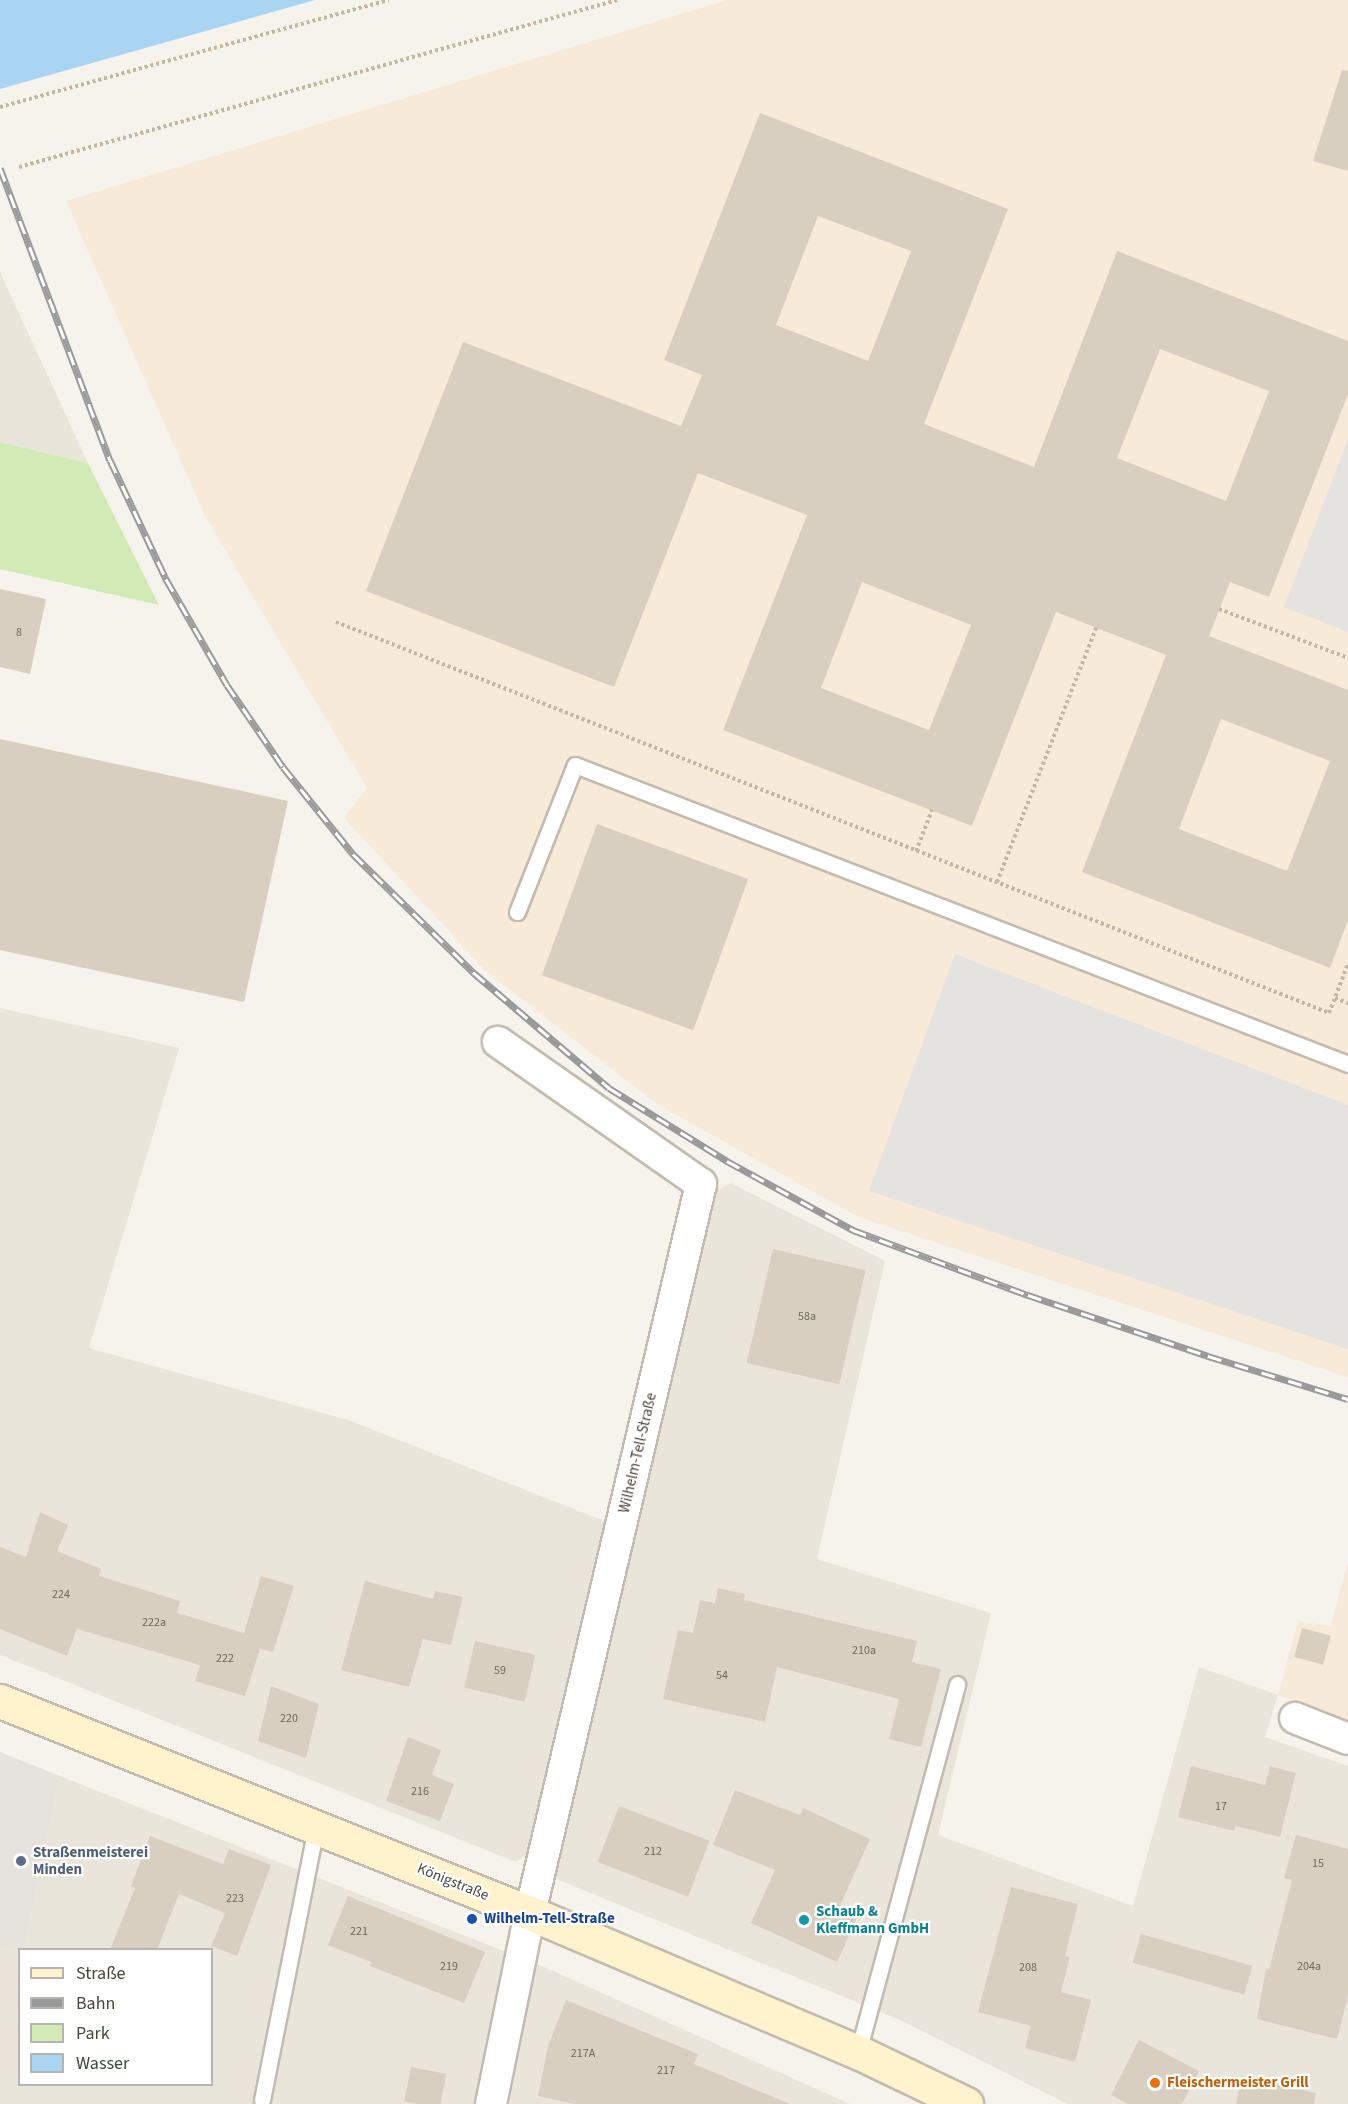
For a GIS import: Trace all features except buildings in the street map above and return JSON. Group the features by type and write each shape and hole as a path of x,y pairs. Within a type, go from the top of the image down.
{"main road":[{"name":"Königstraße","path":"0,1701 530,1913 858,2052 966,2104"}],"street":[{"name":"Wilhelm-Tell-Straße","path":"491,2104 530,1913 701,1184 498,1042"},
{"path":"1295,1718 1348,1739"}],"lane":[{"path":"517,912 575,765 1348,1064"},
{"path":"858,2052 957,1684"},
{"path":"262,2100 316,1828"}],"path":[{"path":"0,107 389,0"},
{"path":"19,167 617,0"},
{"path":"1219,609 1348,658"},
{"path":"336,622 1329,1013 1348,964"},
{"path":"997,882 1096,628"},
{"path":"916,851 932,810"},
{"path":"1335,998 1348,1003"}],"shaded area":[{"path":"727,0 1348,0 1348,1377 858,1217 657,1104 487,972 344,818 367,788 205,516 66,201"},
{"path":"0,272 88,463 0,442"},
{"path":"1348,439 1348,632 1284,607"},
{"path":"955,954 1348,1105 1348,1349 869,1191"},
{"path":"0,1008 179,1048 89,1348 348,1420 607,1522 531,1852 516,1862 0,1655"},
{"path":"731,1183 885,1261 817,1559 991,1613 938,1835 1133,1906 1199,1667 1278,1695 1265,1737 1348,1766 1348,2104 1067,2104 900,2020 554,1878 713,1192"},
{"path":"1348,1561 1348,1721 1278,1695 1298,1621 1331,1626"},
{"name":"Straßenmeisterei Minden","path":"0,1752 60,1776 24,1948 18,1948 18,1951 0,1946"},
{"path":"60,1776 542,1966 850,2104 0,2104 0,1946 18,1951 18,2086 213,2086 213,1948 24,1948"}],"green space":[{"path":"0,442 88,463 159,605 0,569"}],"water":[{"path":"0,0 315,0 0,89"}],"railway":[{"path":"0,168 110,460 166,579 227,685 283,767 353,854 474,973 609,1088 727,1161 853,1230 1028,1295 1208,1356 1348,1399"}],"place":[{"name":"Straßenmeisterei Minden","path":"21,1861"},
{"name":"Wilhelm-Tell-Straße","path":"472,1919"},
{"name":"Schaub & Kleffmann GmbH","path":"804,1920"},
{"name":"Fleischermeister Grill","path":"1155,2083"}]}
